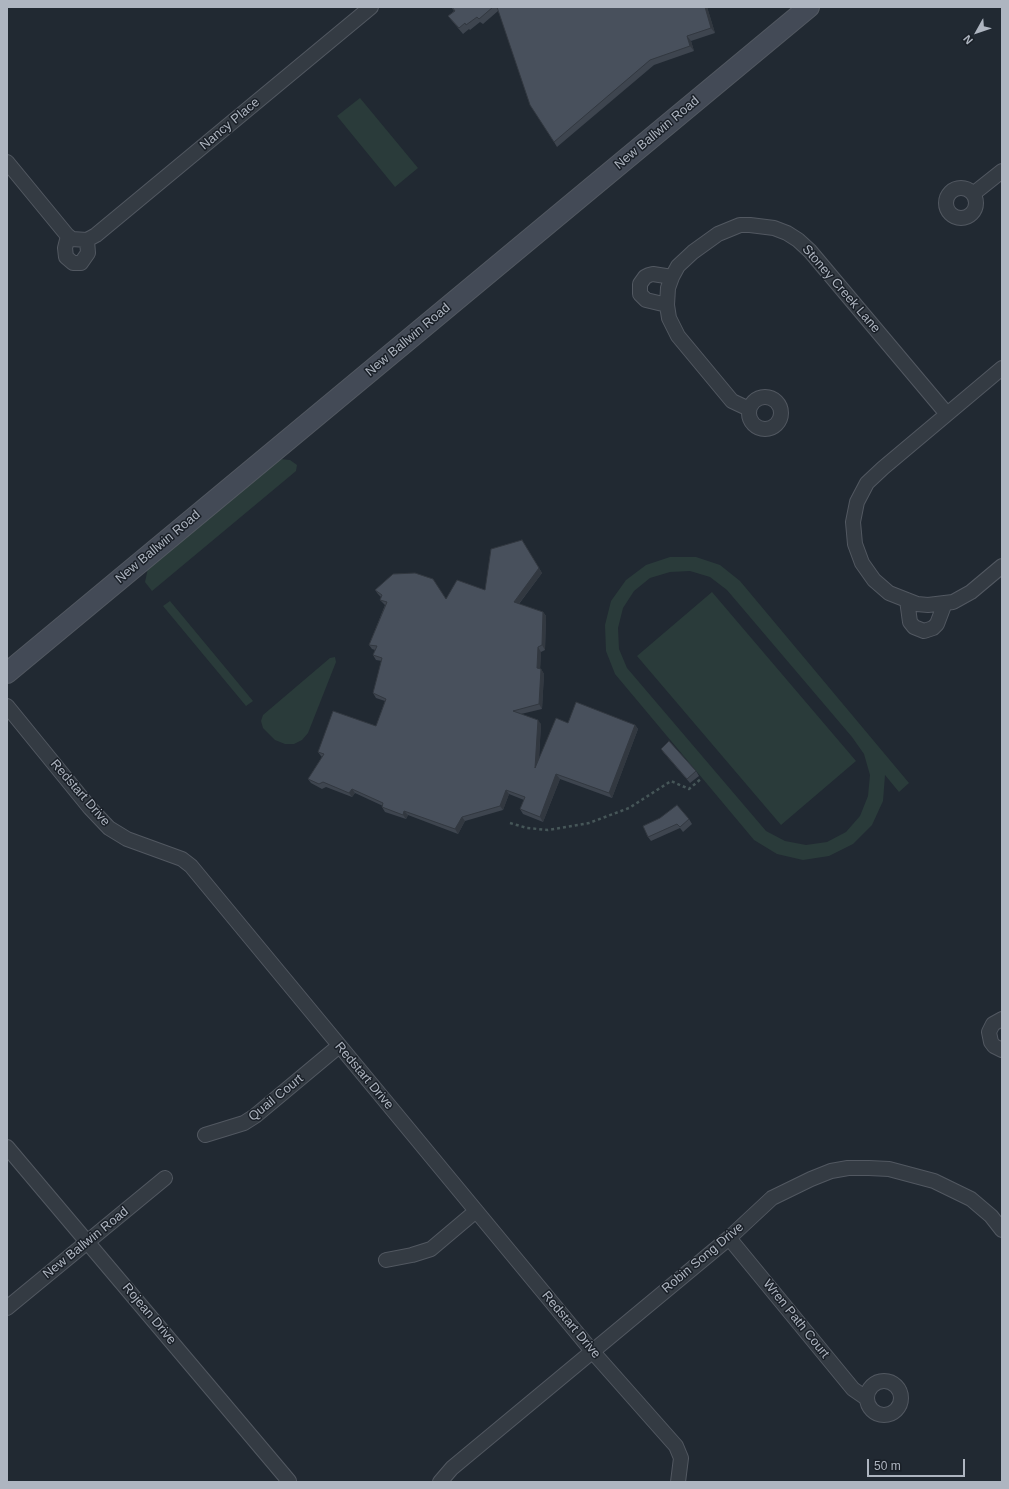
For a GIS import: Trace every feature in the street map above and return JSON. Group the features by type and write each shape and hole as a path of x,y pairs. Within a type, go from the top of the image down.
{"main road":[{"name":"New Ballwin Road","path":"7,673 799,10"}],"street":[{"name":"Nancy Place","path":"87,240 96,235 371,7"},
{"path":"7,162 68,236 72,239 87,240 88,253 81,263 73,264 66,257 65,248 68,236"},
{"path":"974,194 1002,171"},
{"name":"Stoney Creek Lane","path":"749,409 732,401 678,336 669,318 667,305 668,288 678,266 693,252 718,234 740,225 763,226 787,233 798,240 810,251 947,414"},
{"path":"667,305 646,300 640,294 640,284 649,274 672,277"},
{"path":"1002,368 867,483 857,502 853,522 855,544 862,563 874,580 889,593 918,604 928,605 953,602 970,592 1002,566"},
{"path":"907,600 910,622 914,627 924,631 933,628 937,624 945,603"},
{"name":"Redstart Drive","path":"7,706 90,808 109,828 127,839 176,856 191,866 592,1351 676,1446 681,1458 678,1482"},
{"path":"1002,1019 993,1024 989,1032 991,1042 994,1046 1002,1050"},
{"name":"Quail Court","path":"205,1136 244,1123 255,1116 339,1046"},
{"name":"Rojean Drive","path":"7,1147 289,1481"},
{"name":"Robin Song Drive","path":"440,1482 452,1468 729,1238 772,1198 811,1179 831,1171 848,1168 889,1169 934,1181 971,1199 991,1216 1002,1230"},
{"name":"New Ballwin Road","path":"7,1308 165,1178"},
{"path":"386,1260 412,1255 431,1249 476,1211"},
{"name":"Wren Path Court","path":"729,1238 853,1389 866,1398"}],"path":[{"path":"510,823 527,828 548,830 588,823 629,808 671,781 689,789 702,778"}],"shaded area":[{"path":"360,98 418,168 395,187 337,116"},
{"path":"280,459 290,460 297,465 296,471 152,591 145,582 148,568"},
{"path":"670,557 696,557 720,565 740,581 909,783 899,792 885,775 883,801 872,825 853,844 829,856 803,860 777,854 754,840 615,674 606,651 605,625 611,601 626,580 646,565","holes":["690,571 710,577 727,590 852,737 864,754 870,775 868,796 860,816 846,832 827,842 806,845 785,841 766,831 627,668 619,649 618,628 623,608 634,591 650,578 670,572"]},
{"path":"712,592 856,761 781,825 637,656"},
{"path":"170,601 253,701 246,706 163,606"},
{"path":"335,657 336,662 308,733 302,740 294,744 285,744 275,740 263,728 261,721 263,715 330,658"}],"building":[{"path":"452,7 493,7 479,19 477,17 459,28 448,16 455,11"},
{"path":"497,7 705,7 711,28 687,36 690,46 650,60 554,142 530,105"},
{"path":"522,540 539,568 514,602 543,612 542,645 538,647 537,668 541,669 539,704 513,711 538,720 535,768 556,718 568,723 576,702 635,725 609,793 556,774 540,817 520,809 525,797 506,790 500,806 462,817 455,829 404,811 403,815 382,807 383,803 352,789 349,793 323,782 319,784 308,779 324,754 318,752 333,711 376,726 386,699 373,693 382,658 373,655 377,646 369,645 387,602 380,600 382,595 375,590 393,574 415,573 433,579 446,599 457,580 485,590 491,549"},
{"path":"669,741 696,771 687,779 661,749"},
{"path":"677,805 689,819 680,827 677,824 648,837 643,826 660,818"}]}
